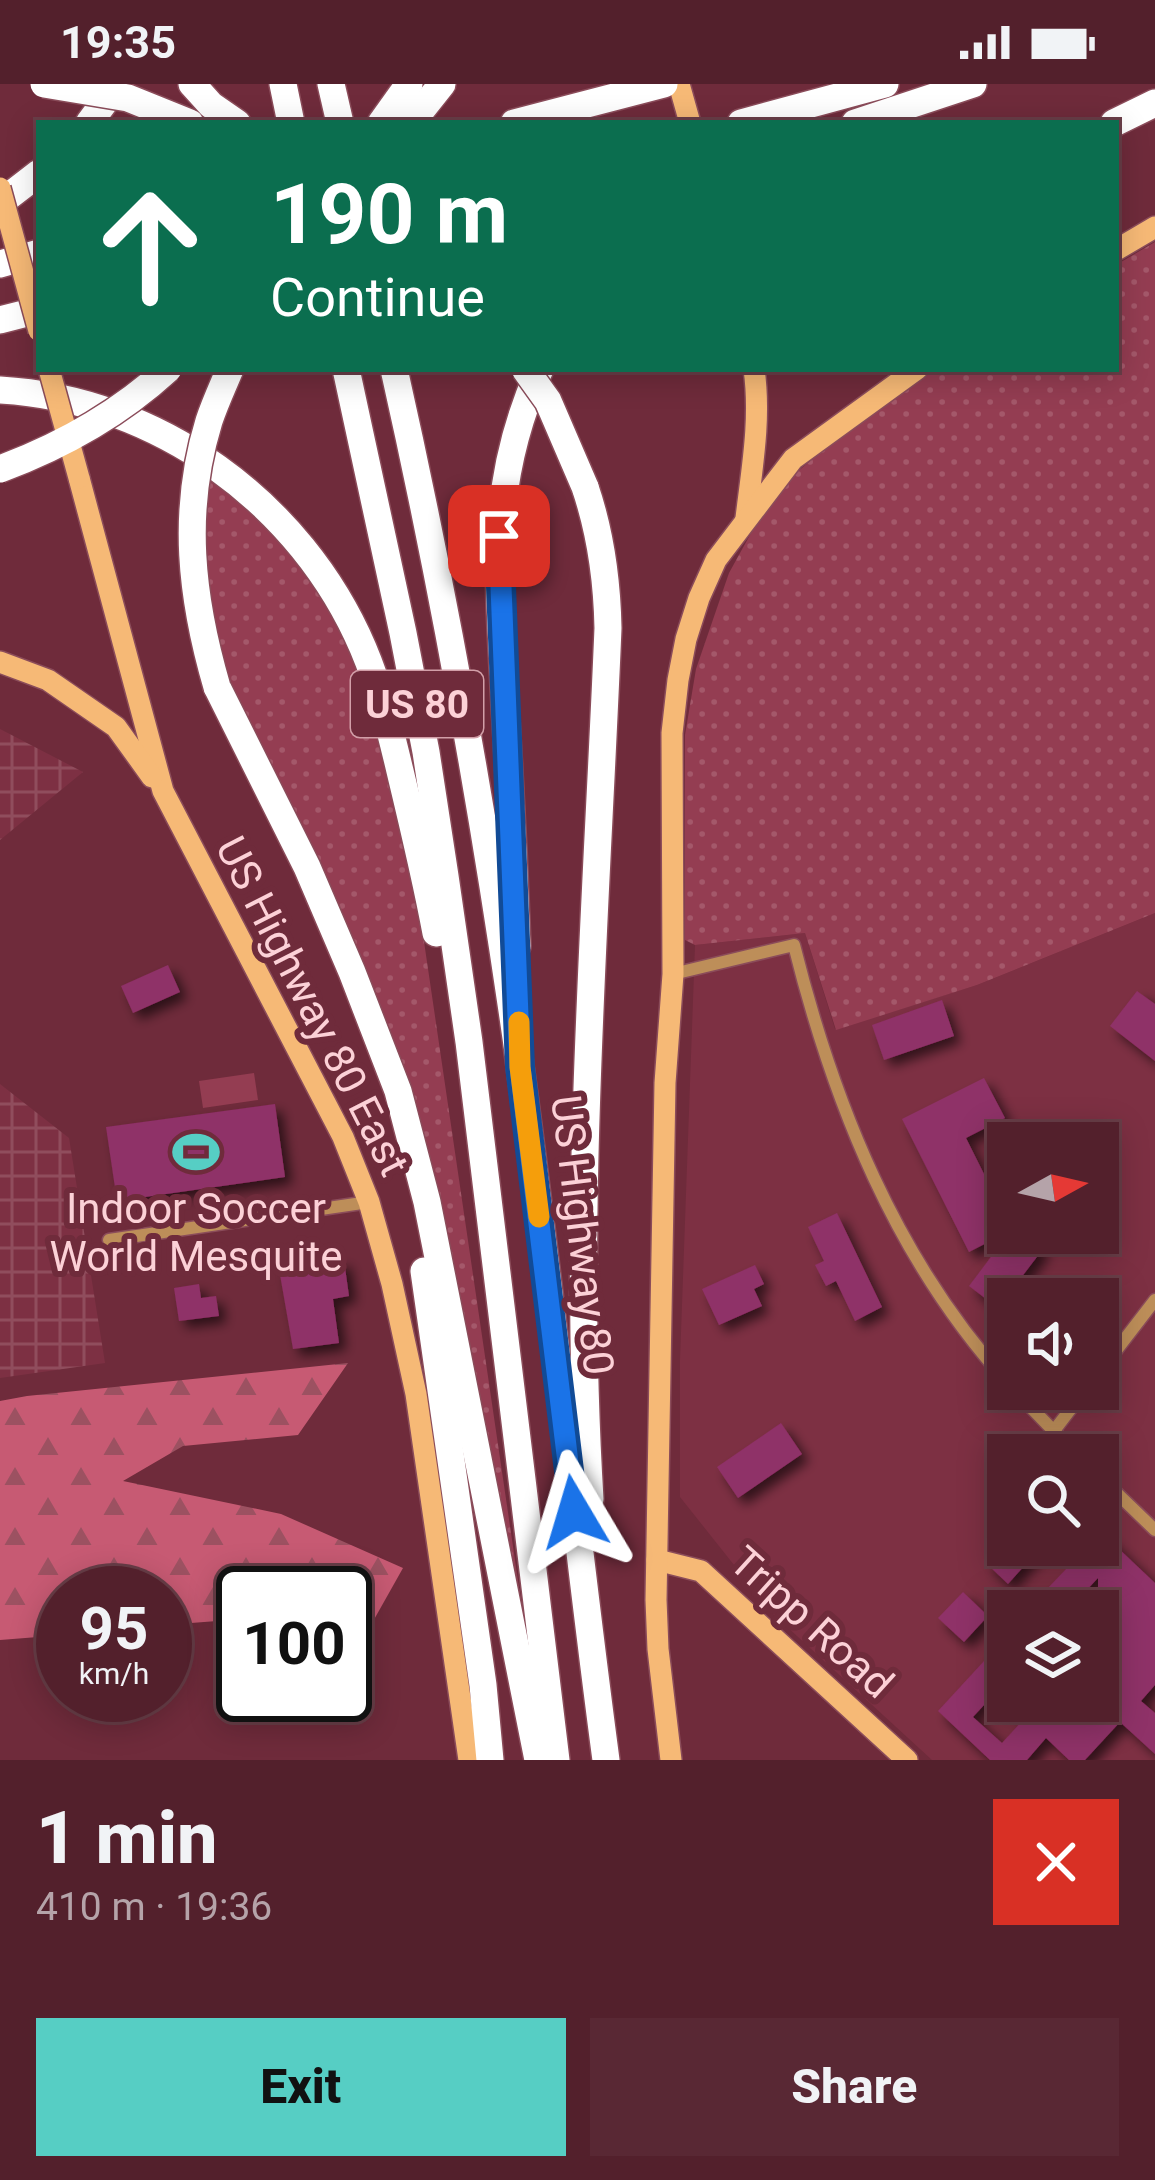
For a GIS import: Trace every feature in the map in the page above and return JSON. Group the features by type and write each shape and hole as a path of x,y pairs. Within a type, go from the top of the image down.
{"highway":[{"path":"44,84 128,98 183,120"},
{"path":"91,120 118,84"},
{"path":"192,84 233,120"},
{"path":"283,84 290,120"},
{"path":"331,84 339,120"},
{"path":"383,120 409,84"},
{"path":"413,120 442,84"},
{"path":"526,120 664,84"},
{"path":"752,120 885,84"},
{"path":"864,120 973,84"},
{"path":"1119,121 1155,103"},
{"path":"0,203 36,175"},
{"path":"0,264 36,254"},
{"path":"0,320 36,311"},
{"path":"0,469 95,425 165,372"},
{"path":"229,372 208,423 194,500 192,566 201,632 217,687 308,867 398,1091 423,1184 538,1760"},
{"name":"US 80","path":"347,372 426,752 469,1042 556,1760"},
{"name":"US Highway 80","path":"395,372 450,635 520,1067 606,1760"},
{"path":"527,372 548,401 597,522 608,628 583,1244 586,1438 595,1582 590,1642"},
{"path":"520,1067 499,536 509,455 538,372"},
{"path":"0,390 75,401 168,437 247,490 290,532 323,574 350,620 378,687 448,987 469,1042"},
{"path":"372,1026 416,1216 490,1760"}],"main road":[{"path":"679,84 689,120"},
{"path":"0,188 36,320"},
{"path":"1119,248 1155,227"},
{"name":"US Highway 80 East","path":"51,372 163,791 343,1137 369,1202 416,1394 469,1760"},
{"path":"746,519 757,429 754,372"},
{"path":"671,1760 658,1649 657,1560 664,1083 673,974 672,733 678,680 699,598 716,560 746,519 793,459 912,372"},
{"path":"0,662 48,680 116,727 163,791"},
{"name":"Tripp Road","path":"657,1560 705,1574 907,1760"}],"street":[{"path":"673,974 794,945 836,1085 887,1209 939,1297 987,1360"},
{"path":"109,1240 369,1202"},
{"path":"1119,1347 1155,1300"},
{"path":"1033,1410 1053,1432 1070,1410"},
{"path":"1119,1495 1155,1530"}],"shaded area":[{"path":"1155,242 1155,913 977,985 836,1030 805,933 695,945 685,940 685,735 696,669 729,573 761,515 797,472 873,409 932,372 1119,372 1119,263"},
{"path":"209,474 251,505 303,563 337,617 385,751 422,928 521,1601 517,1602 431,1174 228,693 201,562"},
{"path":"0,729 83,772 0,840"},
{"path":"1155,913 1155,1760 932,1760 773,1614 680,1497 680,1360 695,945 805,933 835,1029 977,985"},
{"path":"254,1073 258,1100 203,1108 199,1081"},
{"path":"0,1084 69,1138 105,1363 0,1378"}],"green space":[{"path":"348,1363 298,1435 183,1446 123,1481 281,1514 403,1568 372,1623 372,1566 216,1566 216,1621 192,1623 192,1566 36,1566 36,1637 0,1640 0,1401"}],"building":[{"path":"168,965 180,992 133,1013 121,986"},
{"path":"1137,991 1155,1004 1155,1061 1110,1026"},
{"path":"942,1000 954,1036 884,1060 872,1025"},
{"path":"984,1078 1005,1118 987,1122 987,1127 966,1138 987,1175 987,1243 969,1252 902,1119"},
{"name":"Indoor Soccer World Mesquite","path":"275,1104 285,1177 117,1201 106,1127"},
{"path":"837,1213 882,1307 855,1321 836,1281 826,1286 815,1265 824,1261 808,1227"},
{"path":"993,1254 1039,1254 1021,1278 987,1278 987,1300 969,1286"},
{"path":"344,1260 349,1296 333,1299 339,1343 293,1349 279,1269"},
{"path":"755,1265 764,1284 754,1289 762,1306 719,1325 702,1289"},
{"path":"199,1284 201,1298 216,1296 219,1316 179,1321 174,1288"},
{"path":"781,1423 802,1454 738,1498 717,1467"},
{"path":"1119,1549 1155,1583 1155,1685 1141,1701 1155,1713 1155,1754 1120,1722 1085,1760 1069,1760 1046,1738 1027,1760 990,1760 938,1711 987,1658 987,1702 973,1717 1002,1743 1021,1722 1119,1722 1119,1590 1098,1590 1098,1578 1087,1590 1046,1590 1069,1566 1119,1566"},
{"path":"989,1566 1024,1566 1008,1584"},
{"path":"963,1592 987,1615 964,1642 938,1618"}],"slow traffic":[{"path":"519,1022 539,1217"}],"place":[{"name":"Indoor Soccer World Mesquite","path":"196,1152"}],"route":[{"path":"499,536 520,1067 574,1512"}]}
